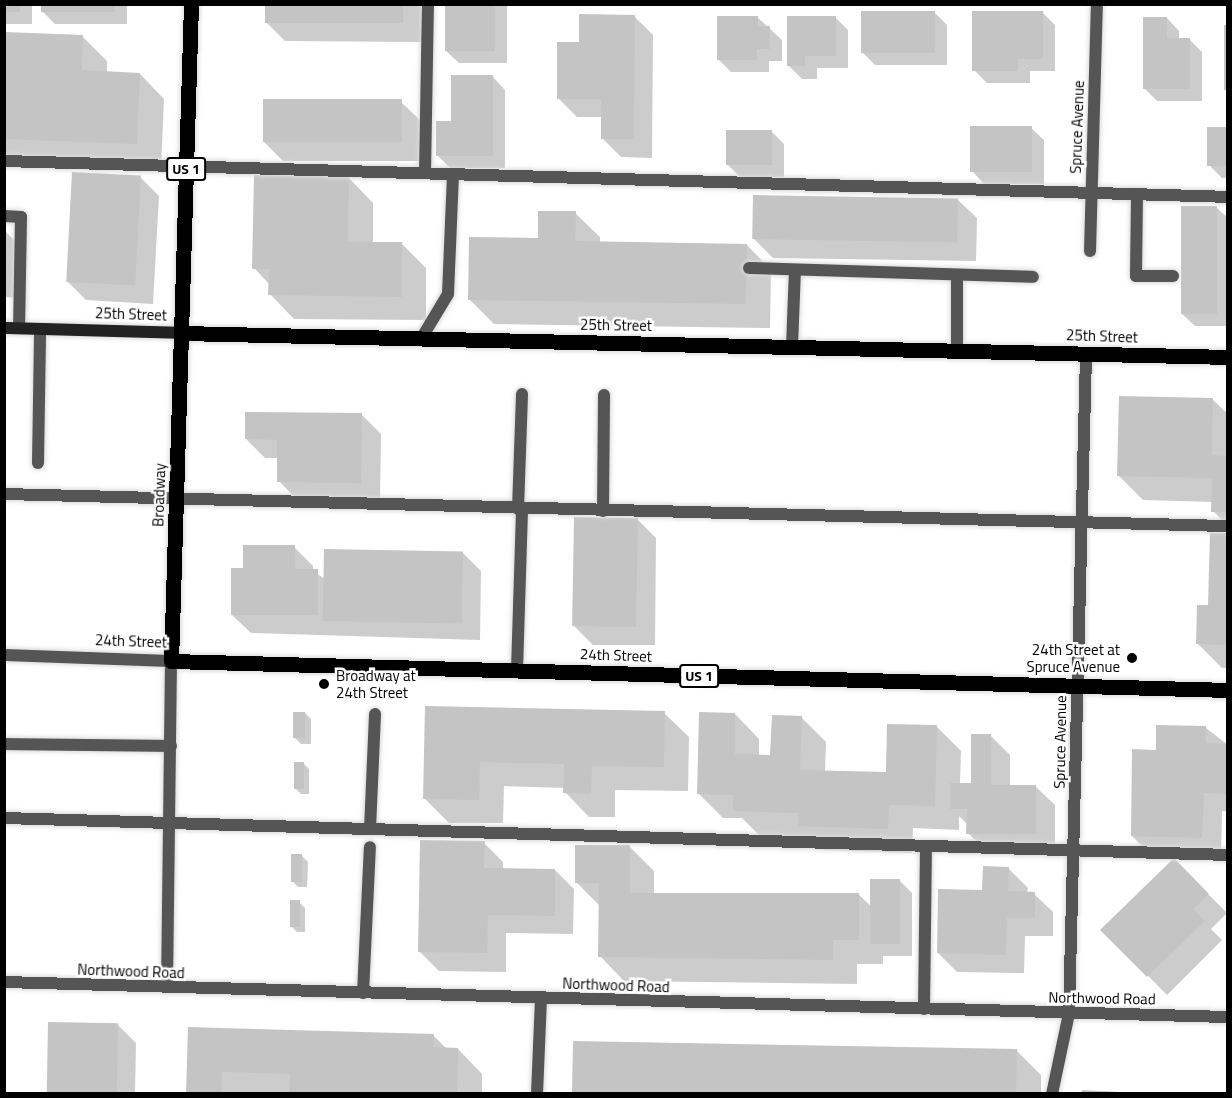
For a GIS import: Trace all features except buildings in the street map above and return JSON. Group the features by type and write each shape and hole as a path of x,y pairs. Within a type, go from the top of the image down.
{"main road":[{"name":"Broadway","path":"171,661 191,4"},
{"name":"25th Street","path":"4,328 1227,357"},
{"name":"24th Street","path":"171,661 1227,690"}],"street":[{"path":"424,173 428,4"},
{"name":"Spruce Avenue","path":"1090,251 1097,4"},
{"path":"4,161 1227,197"},
{"path":"421,339 448,294 453,174"},
{"path":"1137,194 1136,276 1173,276"},
{"path":"4,216 21,217 19,328"},
{"path":"749,268 1033,277"},
{"path":"792,347 795,270"},
{"path":"957,275 957,351"},
{"path":"38,463 40,329"},
{"name":"Spruce Avenue","path":"1052,1094 1069,1013 1086,354"},
{"path":"517,670 522,394"},
{"path":"603,511 604,395"},
{"path":"4,494 176,501 1227,526"},
{"name":"24th Street","path":"4,655 171,661"},
{"name":"Broadway","path":"167,987 171,661"},
{"path":"370,829 375,714"},
{"path":"4,744 171,746"},
{"path":"4,818 1227,855"},
{"path":"924,1009 926,846"},
{"path":"363,993 369,847"},
{"name":"Northwood Road","path":"4,982 1227,1017"},
{"path":"537,1094 542,998"}],"place":[{"name":"24th Street at Spruce Avenue","path":"1132,658"},
{"name":"Broadway at 24th Street","path":"324,684"}]}
